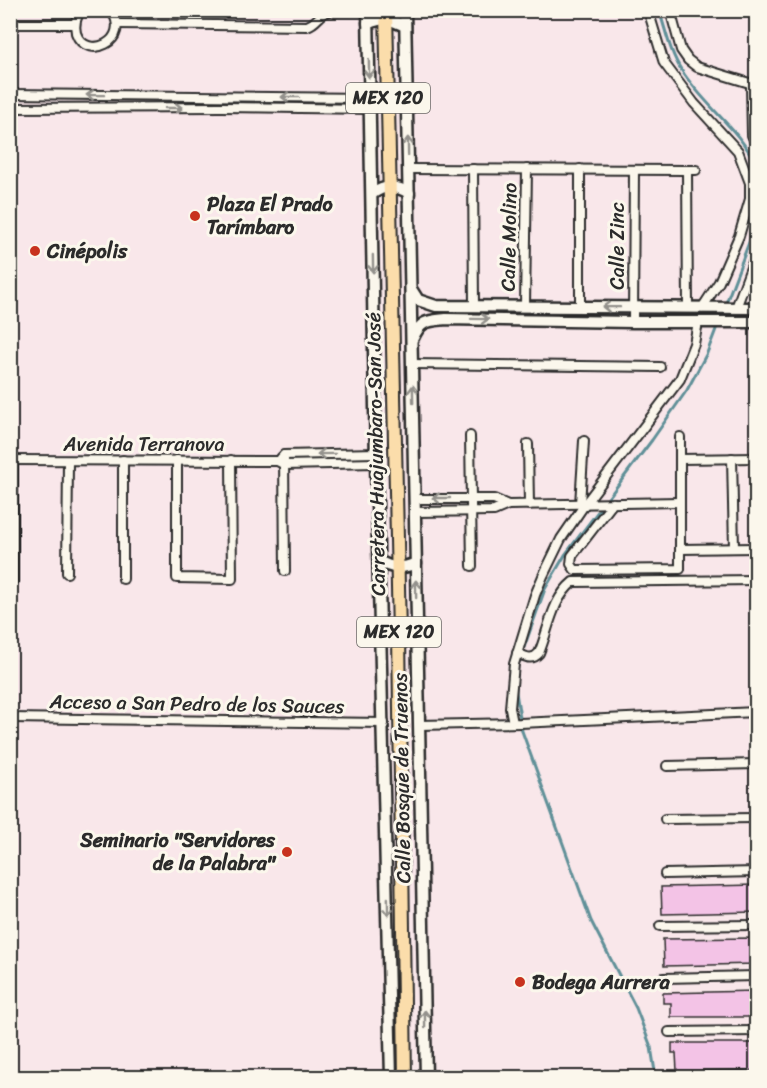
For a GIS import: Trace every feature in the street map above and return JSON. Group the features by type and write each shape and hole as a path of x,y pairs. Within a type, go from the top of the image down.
{"main road":[{"name":"Carretera Huajumbaro-San José","path":"386,14 398,568 405,1077"}],"street":[{"path":"81,10 75,24 78,37 89,46 96,47 103,46 114,38 117,24 111,10"},
{"path":"117,24 307,26 314,24 324,13 350,10"},
{"path":"368,10 391,1077"},
{"name":"Calle Bosque de Truenos","path":"405,10 426,1077"},
{"path":"648,10 664,63 694,103 738,151 750,183 750,199 739,236 707,308"},
{"path":"670,10 681,50 688,60 697,67 754,85 752,135 756,144"},
{"path":"368,23 386,14 405,26"},
{"path":"10,24 75,24"},
{"path":"10,94 370,104"},
{"path":"10,108 370,104"},
{"path":"408,169 696,170"},
{"path":"473,169 474,306"},
{"name":"Calle Molino","path":"525,306 527,169"},
{"path":"580,169 580,306"},
{"name":"Calle Zinc","path":"633,322 634,170"},
{"path":"687,170 688,308"},
{"path":"372,194 380,188 390,186 400,188 409,194"},
{"path":"732,308 756,254"},
{"path":"411,288 418,300 428,304 446,306 756,308"},
{"path":"446,306 446,319"},
{"path":"412,341 417,327 428,321 446,319 756,321"},
{"path":"517,723 510,708 514,663 543,576 561,539 586,503 680,379 703,322"},
{"path":"412,364 660,367"},
{"path":"470,436 472,566"},
{"path":"609,503 572,556 571,564 575,570 680,569 680,437"},
{"path":"584,441 586,503"},
{"path":"528,444 529,505"},
{"path":"281,458 285,465 285,571"},
{"path":"285,465 376,458"},
{"name":"Avenida Terranova","path":"12,460 376,458"},
{"path":"732,458 734,548"},
{"path":"680,459 756,458"},
{"path":"12,460 13,582"},
{"path":"123,460 123,579"},
{"path":"177,460 177,578 232,579 231,460"},
{"path":"67,573 68,461"},
{"path":"415,499 471,498 494,500 508,505 680,502"},
{"path":"415,512 494,511 508,505"},
{"path":"680,549 756,548"},
{"path":"379,561 398,568 416,563"},
{"path":"518,654 531,658 536,657 563,590 573,582 756,580"},
{"path":"381,640 399,635 417,641"},
{"path":"419,725 756,712"},
{"name":"Acceso a San Pedro de los Sauces","path":"10,718 384,723"},
{"path":"667,766 756,764"},
{"path":"665,819 756,818"},
{"path":"664,874 756,872"},
{"path":"660,926 756,925"},
{"path":"663,978 756,976"},
{"path":"669,1032 756,1031"}],"building":[{"path":"756,885 756,912 662,914 661,887"},
{"path":"756,938 756,964 664,966 663,939"},
{"path":"756,991 756,1017 671,1017 671,1003 663,1003 663,993"},
{"path":"672,1043 756,1043 756,1070 677,1071 676,1053 672,1053"}],"waterway":[{"path":"659,10 671,49 682,71 700,95 740,139 756,164"},
{"path":"656,1078 651,1047 636,1008 591,921 522,731 516,692 517,667 545,589 565,555 652,440 687,390 707,353 756,224"}],"place":[{"name":"Plaza El Prado Tarímbaro","path":"195,216"},
{"name":"Cinépolis","path":"35,251"},
{"name":"Seminario \"Servidores de la Palabra\"","path":"287,852"},
{"name":"Bodega Aurrera","path":"520,982"}]}
